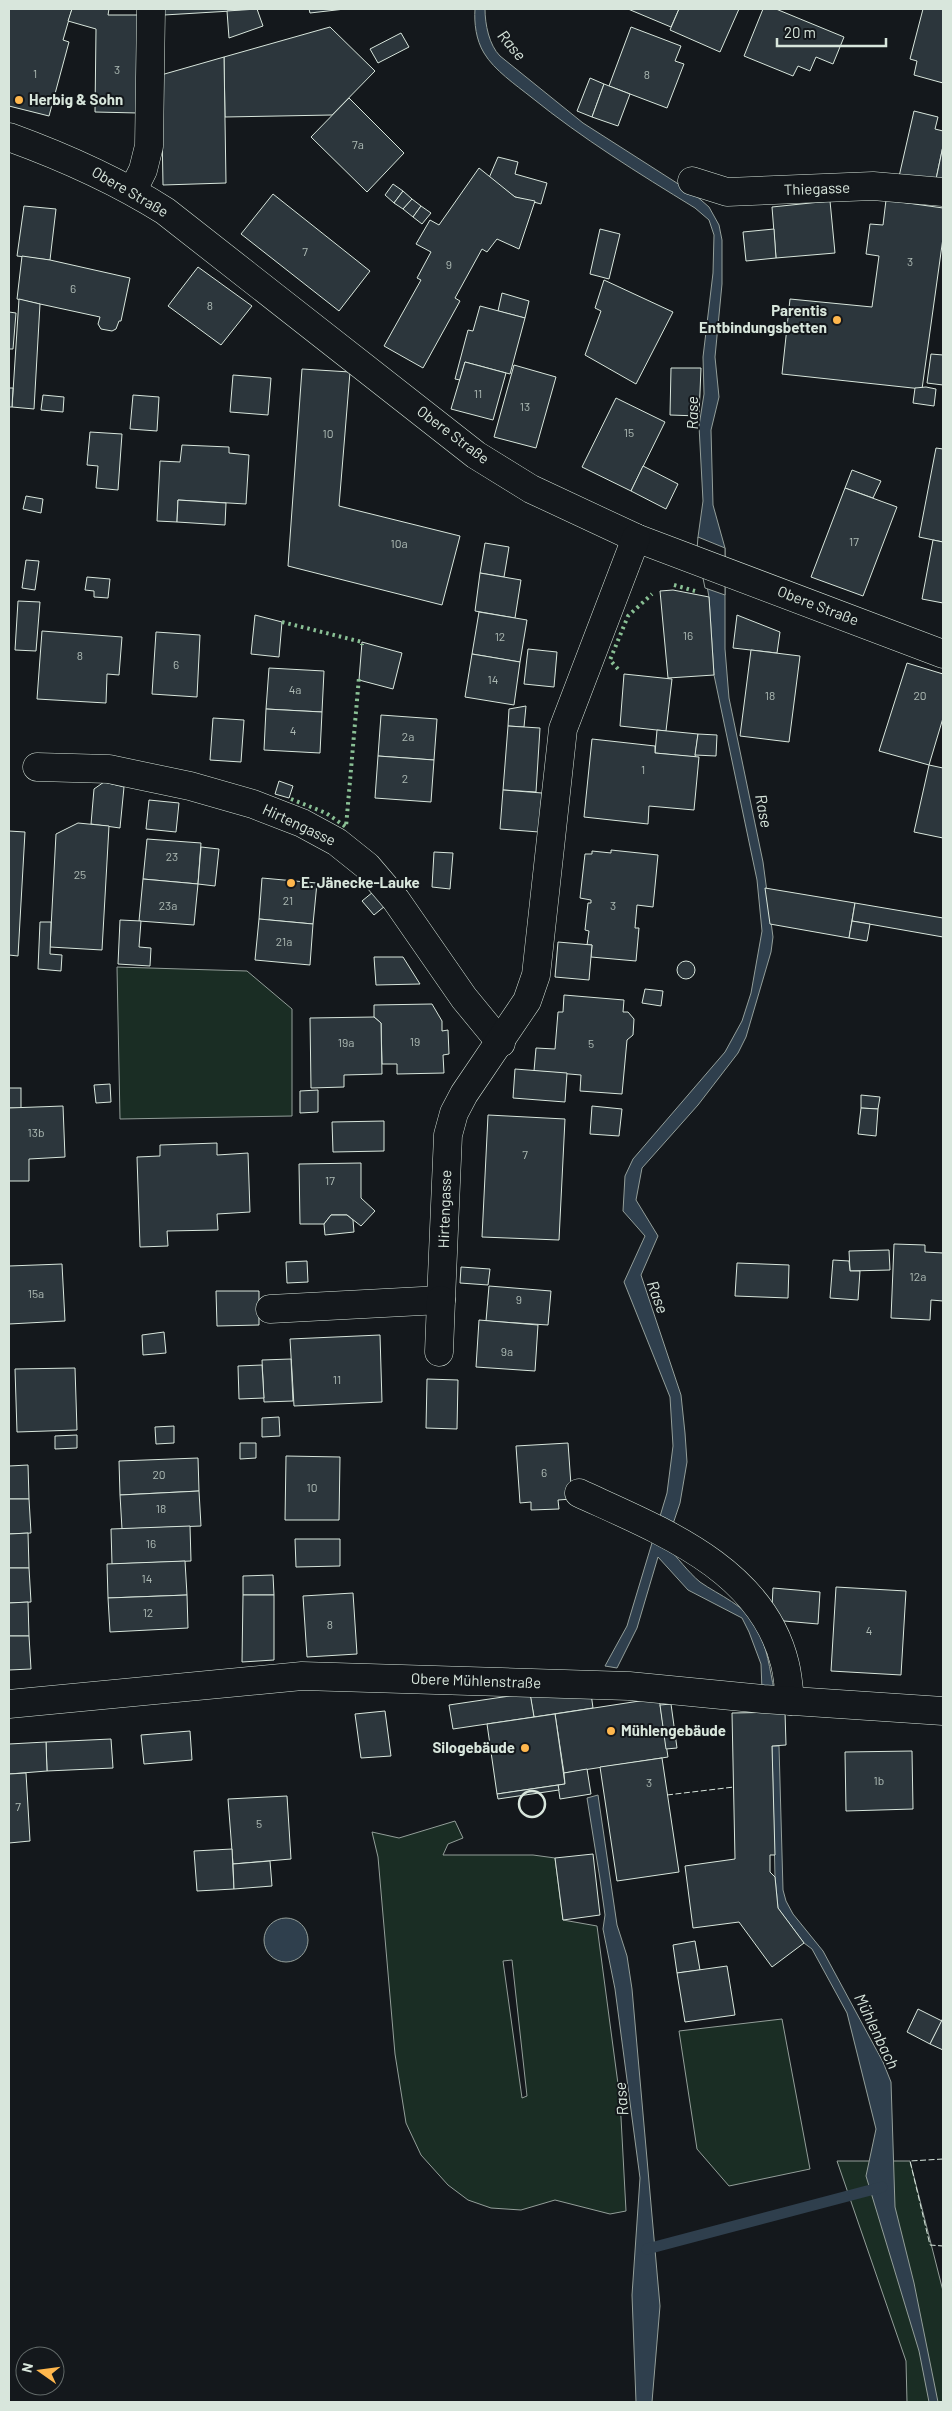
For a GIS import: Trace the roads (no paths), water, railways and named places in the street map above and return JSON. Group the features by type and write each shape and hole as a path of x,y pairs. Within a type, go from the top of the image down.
{"street":[{"path":"132,190 143,170 148,146 151,9"},
{"name":"Obere Straße","path":"9,137 93,170 132,190 166,211 476,455 531,489 636,538 943,654"},
{"name":"Thiegasse","path":"692,181 726,192 873,186 943,192"},
{"name":"Hirtengasse","path":"439,1352 448,1135 454,1113 464,1094 501,1043 527,1001 536,975 563,729 636,538"},
{"name":"Hirtengasse","path":"37,768 109,769 190,786 253,804 302,823 337,842 367,866 396,900 464,998 501,1043"},
{"path":"270,1309 442,1300"},
{"path":"579,1493 662,1532 698,1553 750,1595 770,1624 785,1663 776,1700"},
{"name":"Obere Mühlenstraße","path":"9,1704 302,1676 629,1686 776,1700 943,1711"}],"water":[{"path":"475,9 485,9 488,34 500,56 583,123 694,194 709,207 719,225 722,240 722,284 715,357 719,397 711,430 713,505 725,548 725,649 729,698 763,862 773,937 771,952 746,1037 738,1053 698,1105 642,1168 636,1200 658,1236 641,1275 681,1395 685,1433 687,1462 680,1503 666,1545 700,1582 732,1602 752,1619 757,1627 768,1658 774,1690 762,1690 761,1664 742,1618 688,1590 658,1557 637,1628 617,1668 605,1666 627,1626 667,1493 673,1446 670,1397 624,1282 645,1236 623,1211 625,1176 633,1159 725,1052 742,1021 751,993 762,931 757,880 714,675 709,597 698,537 703,501 699,426 704,394 703,357 713,273 714,235 709,220 695,208 591,141 499,71 488,59 479,43 475,26"},
{"path":"772,1746 779,1746 783,1890 786,1901 793,1914 823,1951 883,2062 891,2082 895,2207 914,2283 938,2402 929,2402 919,2351 866,2176 876,2129 847,2013 812,1949 804,1943 778,1908 775,1877"},
{"path":"598,1795 617,1925 627,1956 632,1989 660,2306 652,2402 636,2402 632,2295 640,2178 615,1989 603,1929 605,1915 587,1798"},
{"path":"286,1918 298,1922 304,1928 308,1940 304,1952 298,1958 286,1962 274,1958 268,1952 264,1940 268,1928 274,1922"}],"waterway":[{"path":"647,2249 882,2187"}],"place":[{"name":"Herbig & Sohn","path":"19,100"},
{"name":"Parentis Entbindungsbetten","path":"837,320"},
{"name":"E. Jänecke-Lauke","path":"291,883"},
{"name":"Mühlengebäude","path":"611,1731"},
{"name":"Silogebäude","path":"525,1748"}],"water label":[{"name":"Rase","path":"512,45"},
{"name":"Rase","path":"692,413"},
{"name":"Rase","path":"764,811"},
{"name":"Rase","path":"658,1297"},
{"name":"Mühlenbach","path":"877,2031"},
{"name":"Rase","path":"621,2099"}]}
